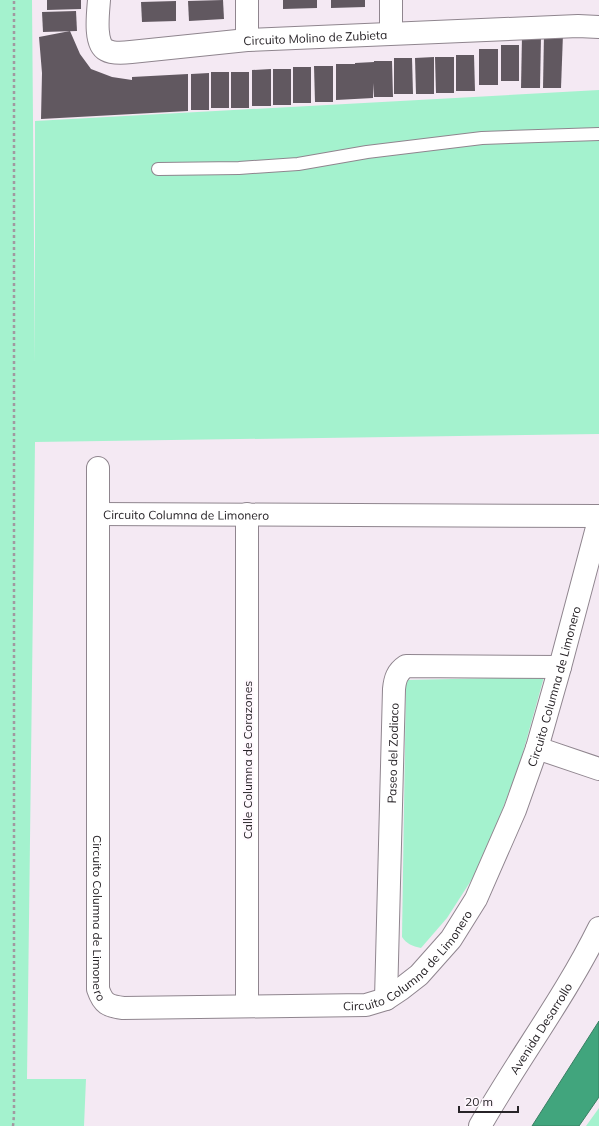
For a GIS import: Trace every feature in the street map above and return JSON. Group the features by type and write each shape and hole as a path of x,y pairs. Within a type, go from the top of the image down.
{"street":[{"name":"Circuito Molino de Zubieta","path":"99,0 98,40 102,47 107,51 116,53 247,40 391,33 589,27"},
{"path":"247,0 247,40"},
{"path":"391,0 391,33"},
{"path":"98,468 98,514"},
{"name":"Circuito Columna de Limonero","path":"599,516 98,514 98,989 101,998 113,1007 124,1008 247,1005 366,1005 386,998 419,975 451,939 476,899 515,810 537,748 599,520"},
{"name":"Calle Columna de Corazones","path":"247,514 247,1005"},
{"name":"Paseo del Zodiaco","path":"386,998 394,689 397,674 406,666 560,667"},
{"path":"537,748 599,769"},
{"name":"Avenida Desarrollo","path":"480,1126 554,1008 587,952 599,928"}],"lane":[{"path":"158,168 239,168 298,164 367,152 482,138 599,134"}],"path":[{"path":"13,1126 14,0"}],"shaded area":[{"path":"0,0 32,0 35,363 35,121 599,90 599,434 35,442 27,1079 86,1079 84,1126 0,1126"},
{"path":"544,677 520,763 495,829 474,876 447,918 421,948 410,944 402,937 406,680"},
{"path":"599,1021 599,1097 579,1126 532,1126"},
{"path":"599,1108 599,1126 586,1126"}],"building":[{"path":"47,0 81,0 81,9 47,10"},
{"path":"223,0 224,19 189,21 188,1"},
{"path":"283,0 317,0 317,8 283,9"},
{"path":"331,0 365,0 365,7 331,8"},
{"path":"176,1 176,21 142,22 141,2"},
{"path":"76,11 77,31 43,32 42,12"},
{"path":"70,31 80,54 91,69 112,77 132,80 132,77 188,74 188,111 41,119 42,73 39,37"},
{"path":"544,34 563,34 561,88 543,88"},
{"path":"522,36 541,36 540,88 521,88"},
{"path":"501,45 519,45 519,81 501,81"},
{"path":"479,49 498,49 498,85 479,85"},
{"path":"456,55 474,55 475,91 456,91"},
{"path":"434,57 434,94 416,94 415,58"},
{"path":"435,57 454,57 454,93 436,93"},
{"path":"394,58 412,58 413,94 394,94"},
{"path":"374,61 392,61 393,97 374,97 373,83 373,98 336,100 336,64 355,64"},
{"path":"314,66 333,66 333,102 315,102"},
{"path":"293,67 311,67 311,103 293,103"},
{"path":"271,69 271,106 252,106 252,70"},
{"path":"273,69 291,69 291,105 273,105"},
{"path":"211,72 229,72 229,108 211,108"},
{"path":"231,72 249,72 249,108 231,108"},
{"path":"209,73 209,110 191,110 191,74"}]}
